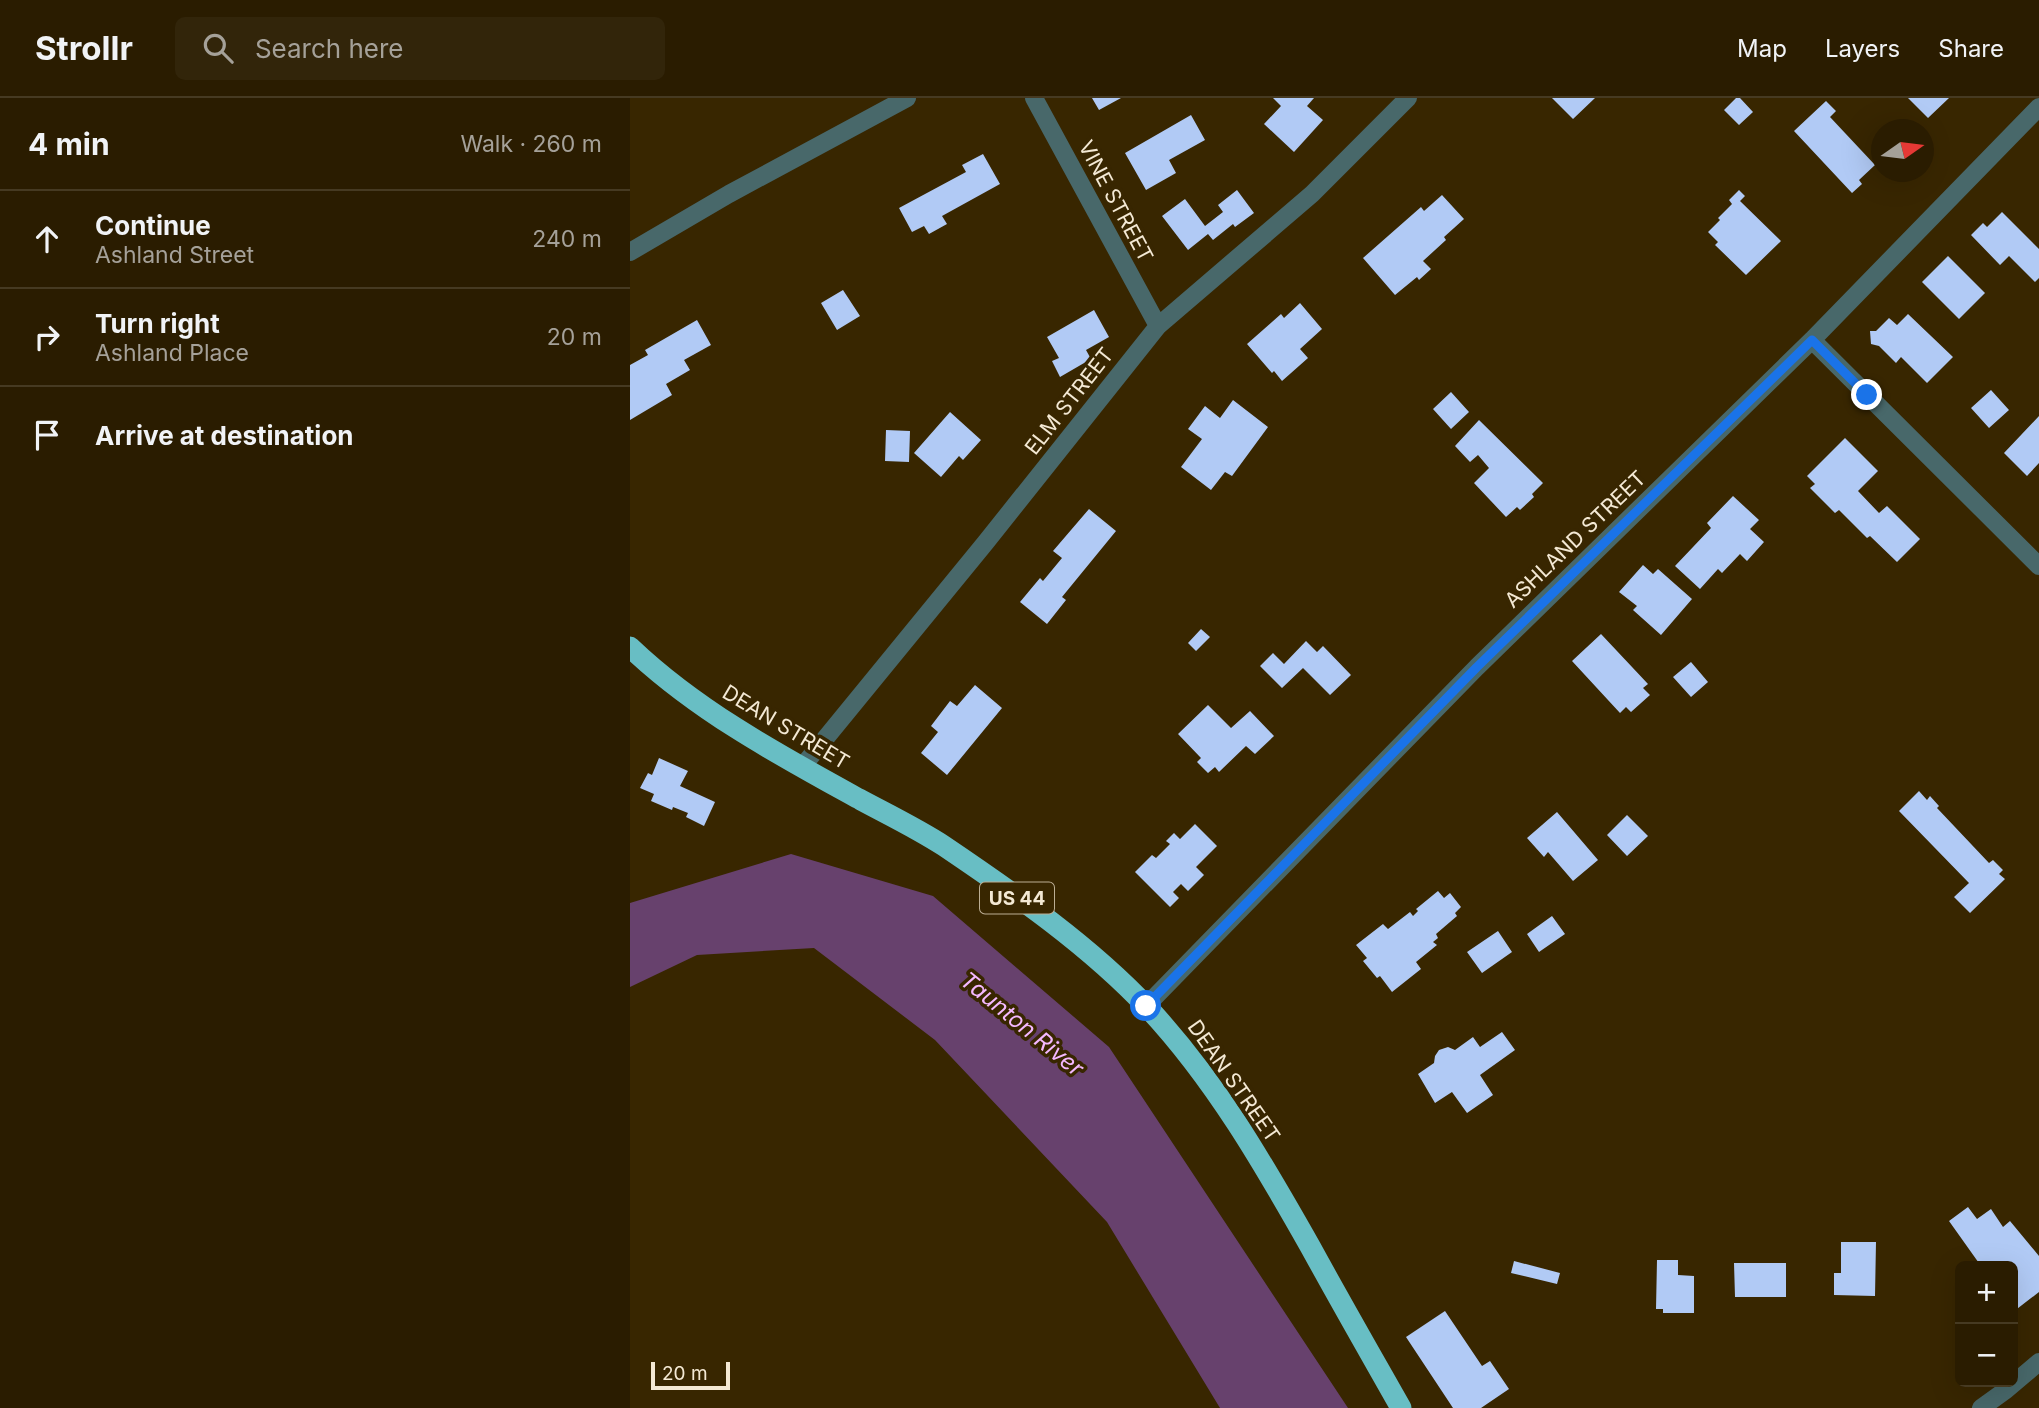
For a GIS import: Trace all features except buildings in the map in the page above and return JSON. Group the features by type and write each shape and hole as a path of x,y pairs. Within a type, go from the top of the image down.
{"highway":[{"name":"DEAN STREET","path":"632,652 699,703 802,767 942,844 1066,936 1146,1006 1207,1078 1231,1113 1275,1184 1401,1408"}],"street":[{"path":"630,252 729,194 907,98"},
{"name":"VINE STREET","path":"1034,98 1158,326"},
{"name":"ELM STREET","path":"802,767 1158,326 1312,194 1408,98"},
{"name":"ASHLAND STREET","path":"1146,1006 1477,667 1812,340 2039,107"},
{"path":"1812,340 2039,566"},
{"path":"1981,1408 2036,1367"}],"water":[{"name":"Taunton River","path":"791,854 933,896 1109,1047 1348,1408 1220,1408 1107,1222 935,1040 814,948 697,955 630,987 630,903"}],"route":[{"path":"1146,1006 1477,667 1812,340 1867,395"}]}
